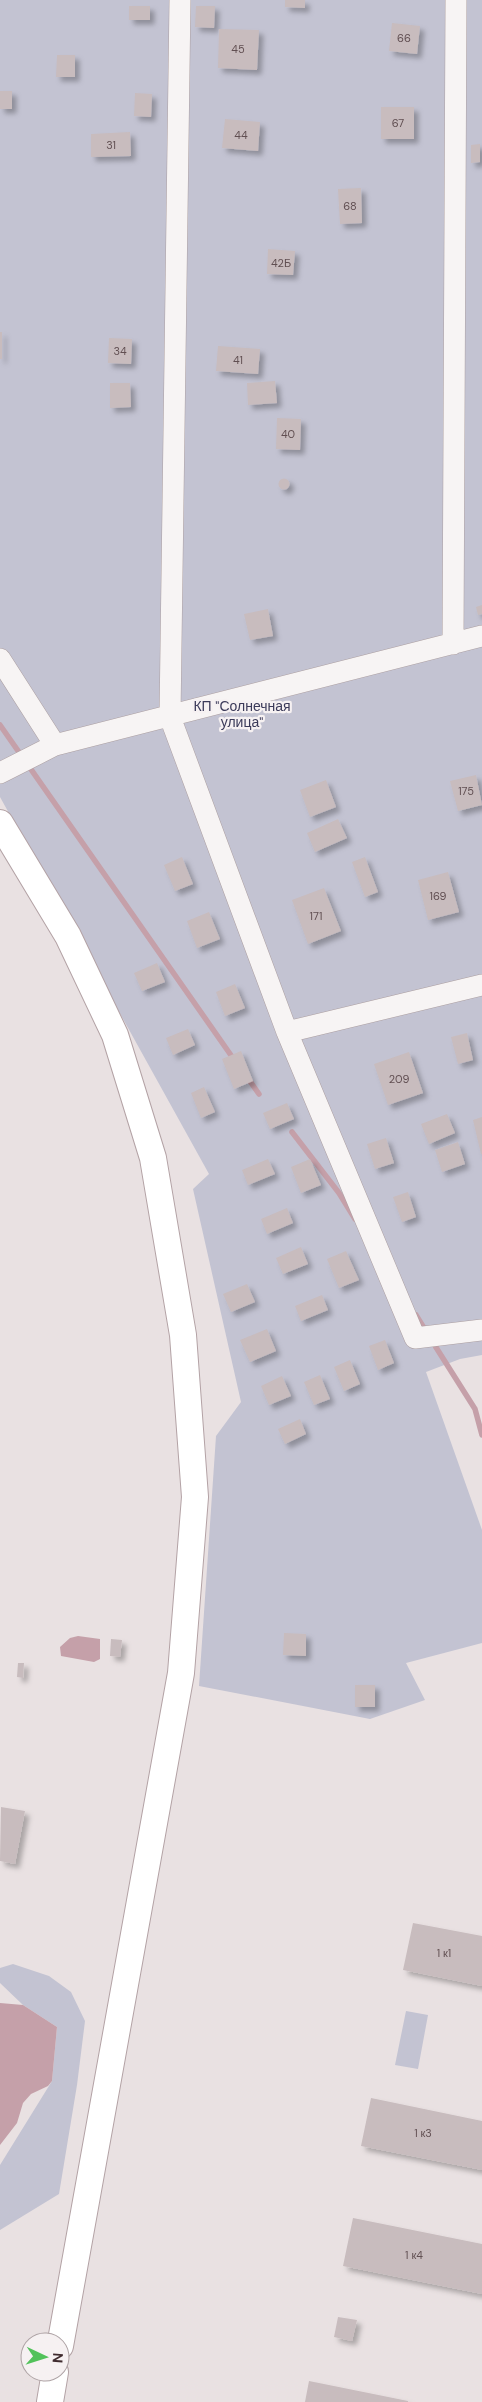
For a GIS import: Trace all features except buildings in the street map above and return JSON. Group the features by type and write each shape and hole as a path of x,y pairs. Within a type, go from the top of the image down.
{"main road":[{"path":"0,823 68,936 115,1035 153,1158 183,1335 195,1497 182,1673 63,2332"},
{"path":"50,2402 53,2382"}],"street":[{"path":"180,0 170,717 287,1032 415,1338 482,1330"},
{"path":"453,644 456,0"},
{"path":"0,773 55,745 482,636"},
{"path":"0,659 55,745"},
{"path":"287,1032 482,985"}],"green space":[{"name":"КП \"Солнечная улица\"","path":"0,0 482,0 482,1355 460,1359 426,1372 482,1530 482,1643 406,1663 425,1700 370,1719 199,1686 216,1436 241,1402 193,1189 209,1174 0,797"},
{"path":"13,1964 49,1976 71,1992 85,2021 77,2085 59,2194 0,2230 0,2165 52,2081 57,2027 23,2005 0,1983 0,1968"},
{"path":"406,2011 428,2015 418,2069 395,2065"}],"shaded area":[{"path":"78,1636 100,1639 100,1659 94,1662 61,1656 60,1647 70,1638"},
{"path":"0,2003 23,2005 57,2027 52,2081 48,2086 31,2094 23,2103 17,2123 0,2145"}],"waterway":[{"path":"0,725 235,1061"},
{"path":"247,1077 259,1094"},
{"path":"292,1132 339,1193 355,1219"},
{"path":"416,1315 427,1333"},
{"path":"432,1341 475,1409 482,1435"}]}
